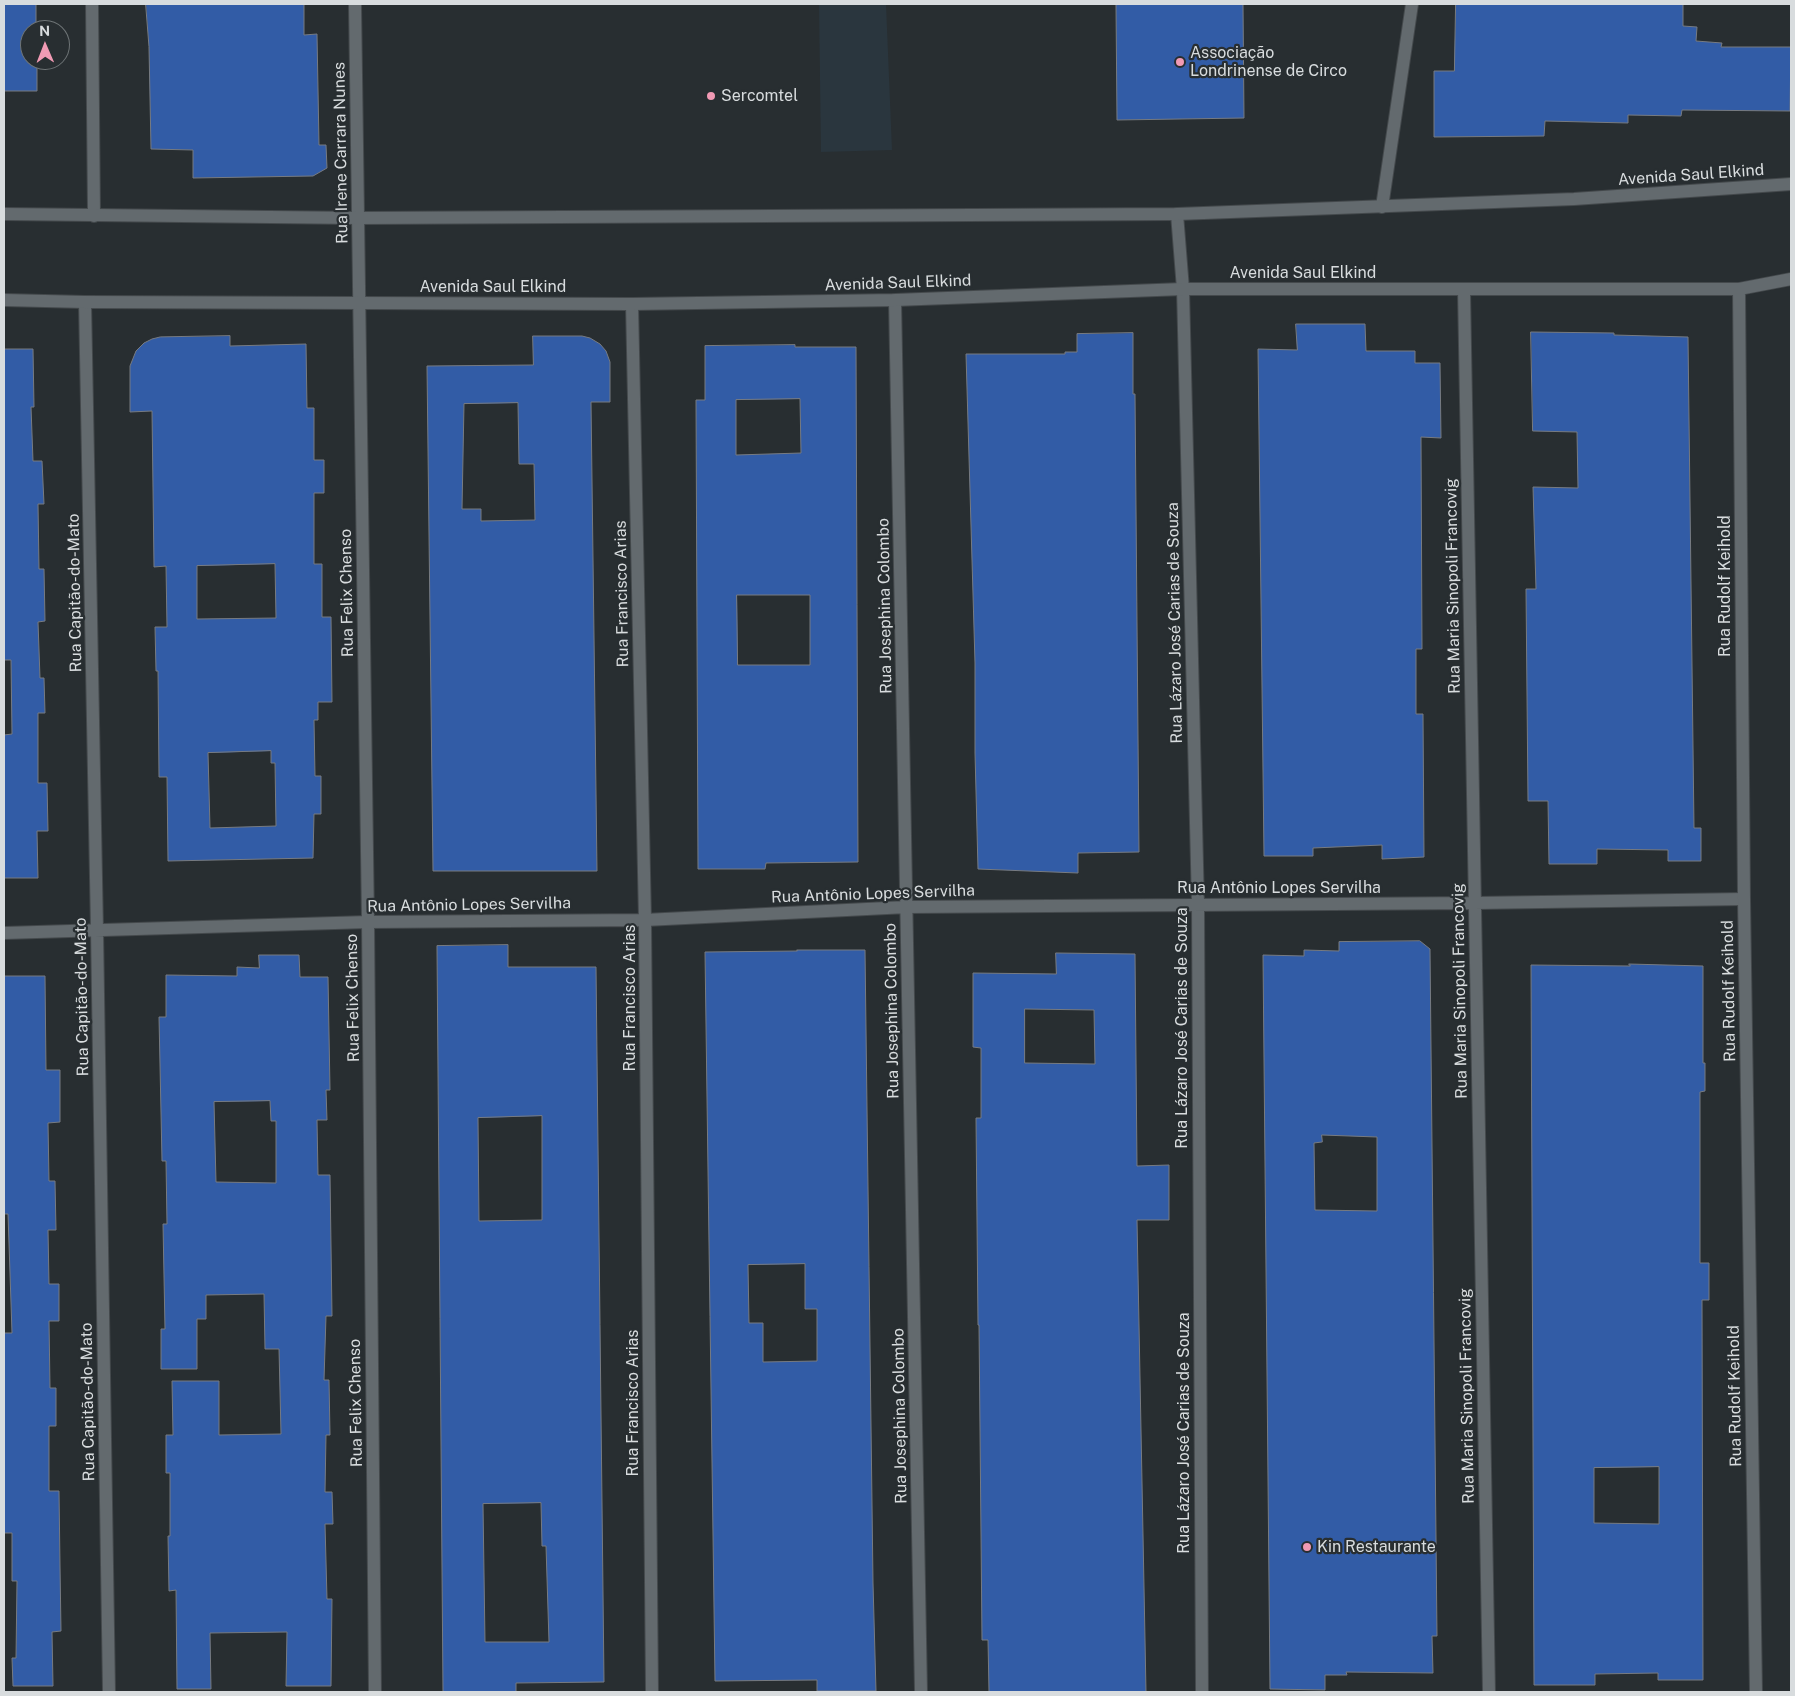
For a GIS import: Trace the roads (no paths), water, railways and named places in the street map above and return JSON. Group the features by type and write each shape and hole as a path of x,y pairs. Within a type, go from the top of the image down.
{"street":[{"path":"92,4 94,216"},
{"name":"Rua Irene Carrara Nunes","path":"355,4 359,303"},
{"path":"1382,208 1412,4"},
{"name":"Avenida Saul Elkind","path":"4,214 358,218 1177,214 1382,208 1574,199 1791,184"},
{"name":"Rua Lázaro José Carias de Souza","path":"1177,214 1183,289 1198,905 1202,1692"},
{"name":"Avenida Saul Elkind","path":"4,300 632,304 895,300 1183,289 1464,290 1739,288 1791,279"},
{"name":"Rua Rudolf Keihold","path":"1739,288 1744,899 1756,1692"},
{"name":"Rua Maria Sinopoli Francovig","path":"1464,290 1489,1692"},
{"name":"Rua Josephina Colombo","path":"895,300 921,1692"},
{"name":"Rua Capitão-do-Mato","path":"85,302 109,1692"},
{"name":"Rua Felix Chenso","path":"359,303 368,922 375,1692"},
{"name":"Rua Francisco Arias","path":"632,304 645,920 652,1692"},
{"name":"Rua Antônio Lopes Servilha","path":"4,933 368,922 645,920 906,907 1744,899"}],"place":[{"name":"Associação Londrinense de Circo","path":"1180,62"},
{"name":"Sercomtel","path":"711,96"},
{"name":"Kin Restaurante","path":"1307,1547"}]}
